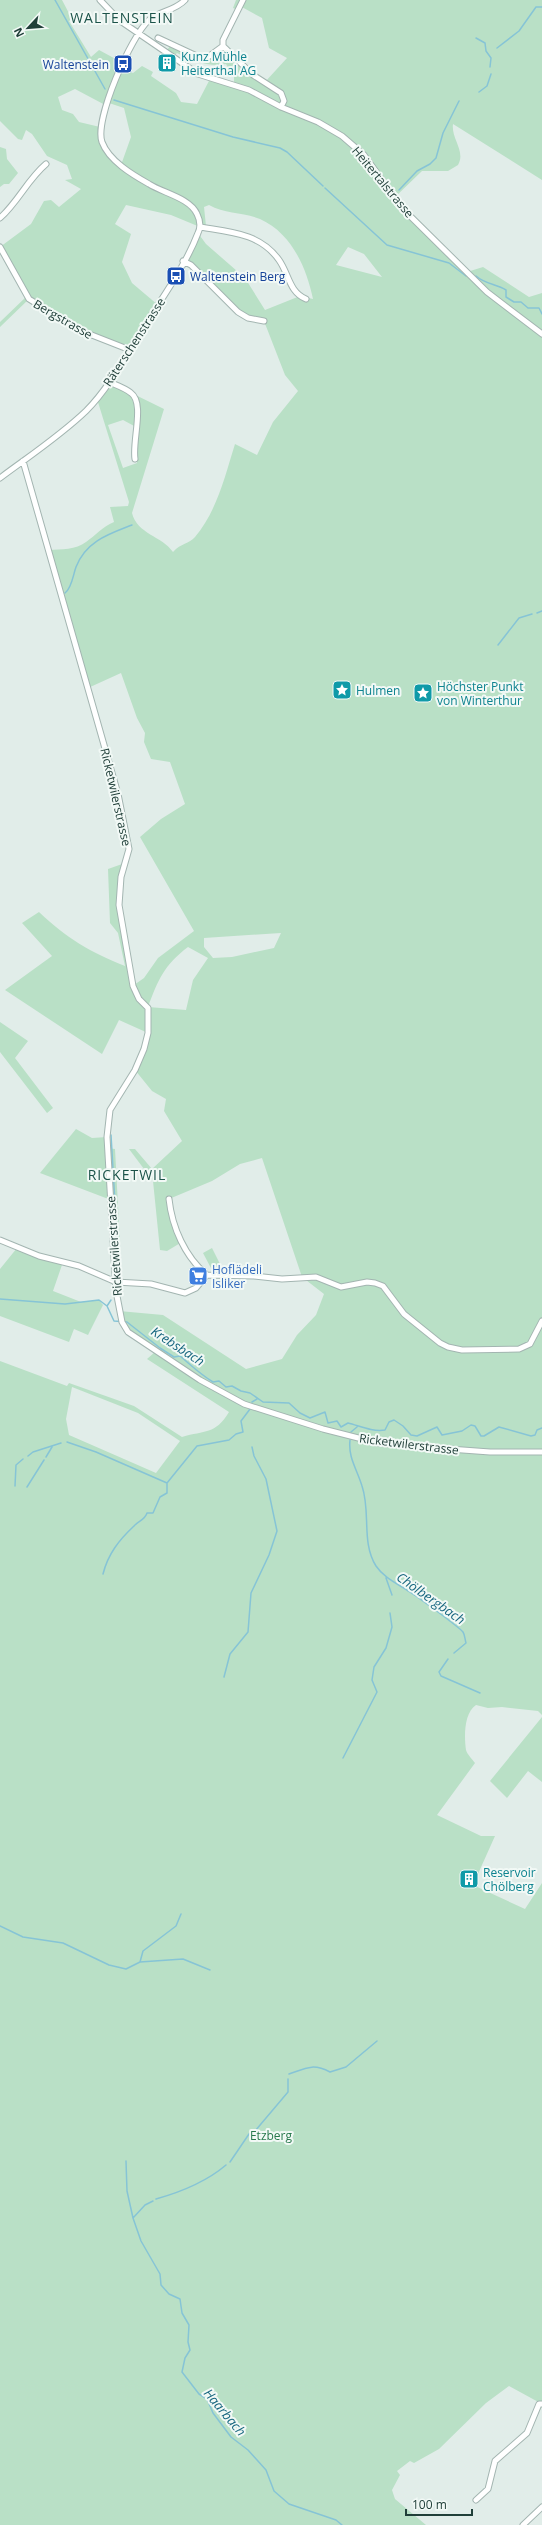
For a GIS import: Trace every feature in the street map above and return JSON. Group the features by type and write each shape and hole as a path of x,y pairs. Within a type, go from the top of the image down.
{"street":[{"name":"Heitertalstrasse","path":"100,0 113,16 198,74 249,90 281,107 318,122 355,147 376,170 403,209 487,292 542,334"},
{"path":"185,0 174,8 150,19 131,44 102,120 100,135 103,143 112,157 140,179 193,208 197,214 200,227 243,234 261,242 279,261 295,292 306,299"},
{"path":"243,0 223,40 223,46 246,68 281,93 284,101 281,107"},
{"path":"158,38 201,58 208,57 223,46"},
{"path":"0,218 46,164"},
{"name":"Räterschenstrasse","path":"0,478 86,411 109,382 130,350 184,261 200,227"},
{"name":"Bergstrasse","path":"0,247 29,299 79,330 130,350"},
{"path":"184,261 191,265 238,312 248,318 264,321"},
{"path":"109,382 132,394 138,401 139,410 134,442 136,459"},
{"name":"Ricketwilerstrasse","path":"23,461 118,794 129,849 121,878 119,905 133,986 139,999 148,1008 148,1033 144,1049 135,1070 112,1106 108,1124 116,1282 119,1311 122,1322 128,1332 144,1344 223,1393 244,1404 324,1429 378,1442 422,1447 490,1452 542,1452"},
{"path":"169,1199 182,1242 194,1262 207,1275 254,1276 282,1279 316,1277 341,1287 367,1282 375,1283 383,1286 404,1314 440,1343 448,1347 462,1350 519,1349 530,1344 542,1321"},
{"path":"0,1240 39,1256 79,1266 116,1282 151,1284 185,1294 196,1288 207,1275"},
{"path":"476,2500 488,2489 495,2460 527,2433 542,2403"},
{"path":"523,2525 542,2507"}],"green space":[{"name":"Etzberg","path":"0,0 62,0 72,19 69,21 91,57 99,50 123,63 121,68 133,73 142,66 153,72 151,76 176,93 181,102 197,104 210,79 234,84 234,77 226,64 208,64 195,61 177,53 174,56 167,50 171,45 201,58 223,46 265,82 287,58 269,48 262,18 240,6 238,10 233,8 236,0 542,0 542,180 453,124 454,135 460,155 458,165 448,171 422,171 394,198 467,272 483,267 529,297 542,293 542,1715 538,1711 502,1707 488,1708 476,1705 469,1713 465,1732 467,1752 475,1763 437,1815 481,1836 495,1836 473,1885 525,1909 542,1883 542,2404 509,2386 486,2403 439,2449 414,2463 410,2461 397,2471 400,2475 392,2490 395,2499 426,2525 0,2525 0,1361 67,1386 69,1383 134,1406 182,1437 214,1428 219,1425 229,1412 147,1359 155,1352 128,1332 119,1311 163,1315 246,1369 282,1359 297,1335 316,1315 324,1294 302,1277 262,1158 240,1164 212,1181 169,1199 182,1242 167,1251 160,1250 153,1181 129,1149 135,1149 152,1169 182,1141 164,1111 166,1099 152,1091 135,1070 148,1033 119,1020 102,1054 5,990 52,956 22,923 39,912 59,930 79,944 125,966 118,933 110,923 108,869 125,863 119,890 134,985 144,978 158,958 194,931 140,837 161,819 185,804 170,762 151,759 144,742 145,733 137,718 121,673 88,688 49,550 68,549 82,545 114,522 110,507 128,506 129,502 97,399 109,382 164,409 132,513 139,526 163,542 173,552 195,537 203,527 220,493 235,444 257,455 273,422 298,391 285,375 264,321 248,318 183,261 198,233 206,244 245,278 265,310 300,296 313,299 310,287 296,252 289,242 271,225 260,219 221,210 209,205 204,207 206,226 200,227 171,215 126,205 115,224 131,234 122,262 132,283 158,305 130,350 95,338 29,299 0,327 0,322 27,296 2,253 0,254 0,247 31,224 44,201 51,200 59,207 81,189 65,180 72,179 67,165 47,156 32,134 26,130 22,140 18,139 0,121","holes":["75,89 107,106 109,103 124,108 131,137 121,165 103,143 100,127 79,122 73,114 62,110 58,97","348,247 364,254 382,277 336,265","123,420 136,427 137,463 123,468 108,425","281,933 274,948 232,957 213,958 204,947 204,938","188,947 208,958 193,980 186,1010 148,1007 159,981 173,960","72,1387 138,1413 180,1441 156,1473 69,1435 66,1419"]},
{"path":"0,147 6,149 7,159 18,173 9,184 4,184 0,187"},
{"path":"0,1022 28,1041 15,1058 53,1108 47,1113 0,1052"},
{"path":"76,1129 92,1138 107,1137 107,1148 115,1149 120,1243 113,1243 111,1200 40,1173"},
{"path":"17,1248 63,1262 53,1291 81,1302 99,1300 103,1305 88,1335 74,1329 69,1342 0,1316 0,1269"},
{"path":"212,1248 221,1266 212,1270 203,1253"},
{"path":"542,1717 542,1782 528,1771 507,1798 490,1781"}],"waterway":[{"path":"55,0 105,89"},
{"path":"497,48 519,31 536,7 542,7"},
{"path":"476,38 485,43 486,51 491,58 490,67"},
{"path":"479,92 487,86 491,74"},
{"path":"114,100 233,137 280,148 287,152 323,186"},
{"path":"399,190 417,171 430,164 436,158 443,133 459,101"},
{"path":"325,188 387,245 449,263 466,276"},
{"path":"476,276 483,281 506,290 506,297 514,302 521,302 528,308 539,308 542,314"},
{"path":"65,593 71,585 80,558 86,551 107,535 132,525"},
{"path":"537,613 542,611"},
{"path":"498,645 519,618 532,614"},
{"path":"111,1135 117,1237"},
{"name":"Krebsbach","path":"0,1299 65,1304 99,1300 107,1306 114,1321 127,1322 160,1348 174,1357 180,1356 213,1382 219,1381 226,1387 232,1386 241,1391 250,1393 263,1402 289,1403 300,1413 310,1418 325,1412 328,1423 337,1421 341,1427 348,1423 371,1429 385,1430 389,1422 394,1420 403,1426 411,1435 417,1436 437,1427 442,1435 462,1431 471,1425 475,1426 481,1436 484,1436 499,1427 531,1436 535,1435 537,1430 542,1428"},
{"name":"Krebsbach","path":"107,1306 111,1300"},
{"name":"Krebsbach","path":"252,1402 257,1399"},
{"path":"67,1442 96,1452 167,1483 197,1446 229,1440 236,1434 243,1432 241,1421 250,1409"},
{"name":"Krebsbach","path":"351,1432 357,1427"},
{"name":"Chölbergbach","path":"350,1440 350,1452 365,1496 367,1537 371,1557 379,1570 387,1577 421,1599 463,1632 466,1643 454,1653"},
{"path":"28,1456 33,1452 61,1443"},
{"path":"46,1457 52,1447"},
{"path":"224,1677 230,1654 248,1632 251,1593 269,1555 277,1531 266,1479 254,1456 252,1447"},
{"path":"15,1486 16,1465 23,1459"},
{"path":"27,1487 44,1460"},
{"path":"103,1574 108,1560 119,1542 145,1517 147,1513 153,1513 160,1497 167,1493 167,1483"},
{"path":"386,1578 392,1595"},
{"path":"343,1758 377,1692 372,1680 374,1667 386,1648 392,1627 390,1613"},
{"name":"Chölbergbach","path":"448,1659 439,1672 441,1676 480,1693"},
{"path":"140,1962 143,1951 176,1926 181,1914"},
{"path":"0,1926 23,1937 63,1943 109,1965 126,1969 140,1962 183,1959 210,1970"},
{"path":"289,2074 310,2067 324,2069 330,2072 346,2067 377,2041"},
{"path":"230,2162 249,2134 255,2131 288,2092 288,2079"},
{"name":"Haarbach","path":"126,2161 127,2191 133,2218 141,2241 160,2274 161,2285 169,2294 180,2299 182,2313 189,2325 188,2342 190,2350 185,2358 182,2372 199,2394 207,2399 213,2413 231,2437 248,2450 266,2470 274,2491 289,2504 336,2520 342,2525"},
{"path":"156,2199 193,2186 226,2165"},
{"path":"133,2218 145,2205 153,2201"}],"place":[{"name":"Kunz Mühle Heiterthal AG","path":"167,63"},
{"name":"Waltenstein","path":"123,64"},
{"name":"Waltenstein Berg","path":"176,276"},
{"name":"Hulmen","path":"342,690"},
{"name":"Höchster Punkt von Winterthur","path":"423,693"},
{"name":"Hoflädeli Isliker","path":"198,1276"},
{"name":"Reservoir Chölberg","path":"469,1879"}],"district":[{"name":"WALTENSTEIN","path":"122,17"},
{"name":"RICKETWIL","path":"127,1174"}]}
